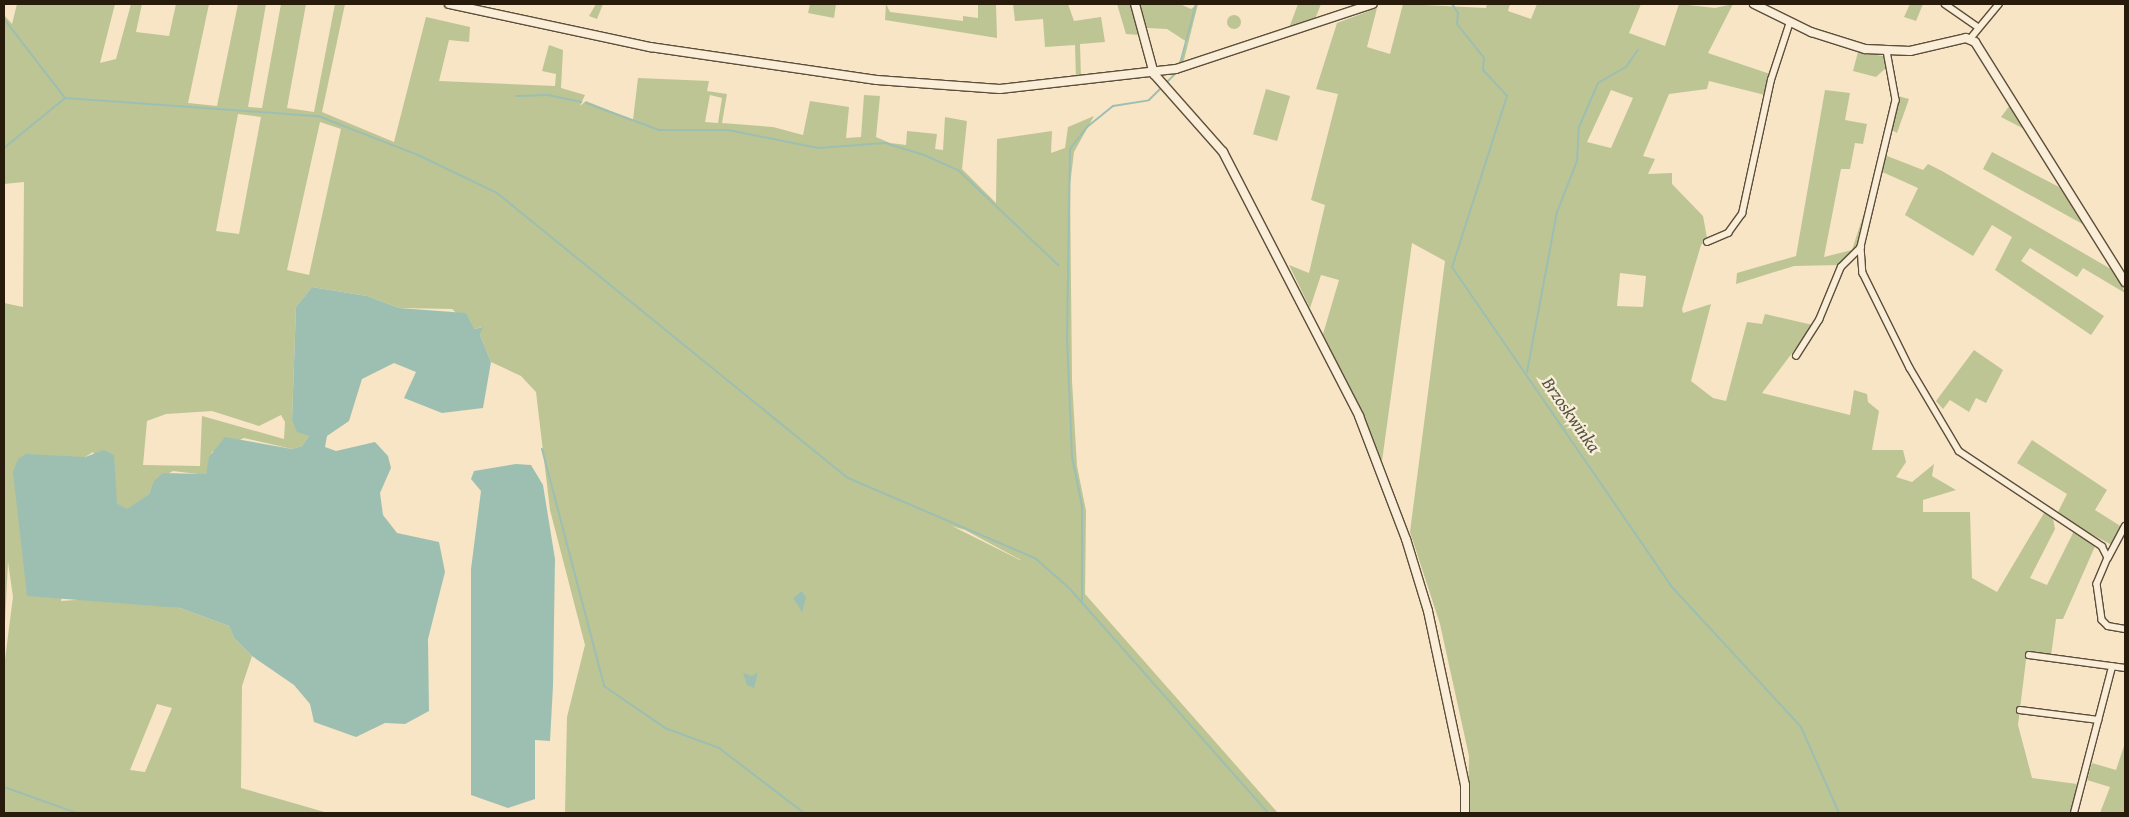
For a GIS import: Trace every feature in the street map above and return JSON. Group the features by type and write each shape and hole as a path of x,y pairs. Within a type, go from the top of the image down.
{"street":[{"path":"449,4 650,47 891,81 1029,88 1154,74 1373,4"},
{"path":"1135,4 1154,74 1223,152 1359,416 1406,539 1428,611 1464,785 1465,813"},
{"path":"1754,4 1790,22 1838,42 1887,51 1923,49 1970,39 1998,4"},
{"path":"1945,4 1978,27"},
{"path":"1707,242 1728,233 1742,214 1771,80 1790,22"},
{"path":"1970,39 1979,46 2125,282"},
{"path":"1887,51 1896,100 1861,247 1863,273 1880,308 1959,452 2046,513 2098,541 2108,558"},
{"path":"1796,356 1816,326 1841,267 1861,247"},
{"path":"2125,526 2097,584 2102,620 2108,626 2125,629"},
{"path":"2029,654 2125,668"},
{"path":"2074,813 2112,667"},
{"path":"2020,710 2098,720"}],"green space":[{"path":"17,4 115,4 100,63 116,59 131,4 142,4 136,32 169,36 176,4 209,4 188,103 217,106 238,4 266,4 248,107 262,108 281,4 306,4 287,108 314,112 335,4 345,4 322,112 394,142 426,17 470,27 469,42 449,40 439,81 555,86 556,74 542,71 549,45 563,50 561,88 585,95 580,106 586,101 633,120 638,78 709,81 707,91 727,94 722,123 773,127 803,135 810,101 849,107 846,138 861,137 864,95 880,96 876,137 890,143 906,145 907,131 937,134 935,149 943,150 945,117 967,121 962,169 996,203 997,139 1052,131 1051,153 1065,148 1068,127 1094,116 1074,152 1070,185 1072,381 1077,466 1086,511 1085,594 1278,813 565,813 567,717 585,645 550,510 536,392 521,376 491,362 480,335 482,327 474,329 452,309 399,308 367,296 312,287 296,307 292,420 309,436 302,446 292,449 244,438 212,452 206,475 173,471 153,482 149,494 127,510 117,503 93,452 85,457 61,601 104,598 180,608 229,626 234,638 252,656 242,686 241,788 328,813 4,813 4,667 13,597 8,562 4,642 4,303 23,307 24,182 4,184 4,15 12,24","holes":["710,95 722,98 718,123 705,122","238,114 261,117 239,234 216,231","320,122 341,129 309,275 287,270","212,411 259,426 281,415 285,422 284,439 202,416 200,466 143,465 147,421 166,414","952,526 965,530 1020,560","157,704 172,708 145,772 130,770"]},
{"path":"596,4 603,4 597,19 589,16"},
{"path":"810,4 836,4 834,18 808,13"},
{"path":"886,4 890,12 963,21 963,16 978,18 978,4 996,4 997,38 885,20"},
{"path":"1013,4 1068,4 1074,21 1101,17 1105,42 1080,44 1081,78 1076,79 1075,45 1045,47 1043,19 1015,21"},
{"path":"1117,4 1131,4 1139,35 1126,34"},
{"path":"1140,4 1180,4 1191,9 1198,4 1183,64 1178,65 1187,42 1167,29 1147,28"},
{"path":"1298,4 1321,4 1315,19 1289,28"},
{"path":"1403,4 1486,8 1487,4 1510,4 1508,11 1531,19 1537,4 1641,4 1629,33 1665,46 1679,4 1715,8 1733,4 1708,53 1770,74 1765,95 1709,81 1707,89 1669,94 1643,156 1655,159 1648,174 1672,173 1672,184 1703,216 1707,238 1701,245 1682,309 1683,313 1711,304 1691,381 1713,398 1726,401 1747,322 1762,324 1765,314 1813,325 1762,393 1850,415 1854,390 1867,394 1868,402 1879,411 1872,450 1903,450 1906,462 1896,477 1912,482 1934,464 1932,476 1956,490 1923,500 1923,512 1970,512 1972,578 1997,592 2044,513 2053,518 2055,529 2030,578 2047,585 2074,531 2096,544 2063,619 2056,619 2051,656 2027,652 2018,725 2032,778 2077,784 2071,813 1468,813 1469,756 1440,624 1410,532 1445,261 1412,243 1382,461 1323,334 1339,280 1321,275 1310,308 1289,265 1309,273 1325,205 1311,200 1338,94 1316,89 1337,23 1377,8 1367,47 1390,54","holes":["1611,90 1633,98 1611,148 1587,142","1620,273 1646,276 1643,307 1617,306"]},
{"path":"1910,4 1923,4 1916,21 1904,17"},
{"path":"1231,15 1237,15 1241,22 1237,29 1231,29 1227,25 1227,19"},
{"path":"1858,52 1883,56 1887,67 1876,77 1853,71"},
{"path":"1266,89 1290,96 1277,141 1253,134"},
{"path":"1825,90 1850,93 1845,120 1867,124 1863,144 1855,143 1850,169 1841,169 1824,257 1852,250 1864,213 1858,245 1839,265 1794,266 1736,284 1737,273 1796,256"},
{"path":"1898,96 1909,99 1897,133 1892,130"},
{"path":"2010,105 2026,130 2001,117"},
{"path":"1992,152 2059,187 2086,226 1983,169"},
{"path":"1882,154 1923,170 1928,164 1942,171 2116,272 2125,293 2083,268 2077,277 2030,248 2021,261 2104,316 2091,335 1995,270 2012,237 1992,225 1973,256 1905,215 1918,188 1878,170"},
{"path":"1974,350 2003,370 1986,403 1976,398 1969,412 1950,400 1943,409 1936,401"},
{"path":"2032,440 2107,490 2095,510 2122,527 2112,545 2056,516 2067,494 2017,463"},
{"path":"2125,743 2125,813 2100,813 2110,787 2087,780 2092,763 2116,770"}],"shaded area":[{"path":"312,287 367,296 399,308 466,313 474,329 483,327 480,335 491,362 483,408 442,413 404,398 416,372 394,363 362,379 349,421 327,436 325,447 336,451 375,442 388,456 391,468 380,493 383,515 397,533 439,542 445,572 428,639 429,711 405,724 385,723 356,737 314,722 310,704 294,685 252,656 234,638 229,626 180,608 27,596 13,472 18,459 26,454 85,457 104,450 114,455 117,503 127,509 149,494 153,482 163,473 206,474 209,457 225,437 292,449 302,446 309,436 297,432 292,420 296,307"},
{"path":"516,464 531,465 543,485 555,559 553,686 550,741 535,740 535,799 508,808 471,795 471,569 481,491 471,479 474,471"},
{"path":"802,591 806,598 802,612 793,598"},
{"path":"758,672 754,688 747,685 743,673 752,676"}],"waterway":[{"path":"1180,64 1196,4"},
{"name":"Brzoskwinka","path":"1452,4 1458,13 1457,24 1484,58 1483,70 1507,96 1452,267 1671,586 1801,727 1839,813"},
{"path":"4,19 65,98"},
{"path":"1527,372 1557,212 1577,161 1579,127 1598,83 1626,67 1638,50"},
{"path":"1166,83 1176,73"},
{"path":"1082,601 1082,506 1072,457 1067,340 1070,149 1087,127 1113,106 1149,100 1161,88"},
{"path":"516,96 548,95 581,102"},
{"path":"4,148 65,98 318,116 418,155 497,193 848,478 1035,558 1069,588"},
{"path":"586,103 659,130 728,130 818,148 885,143 924,155 958,170 1058,265"},
{"path":"542,449 604,686 665,728 719,748 804,813"},
{"path":"1070,589 1268,813"},
{"path":"4,787 77,813"}]}
